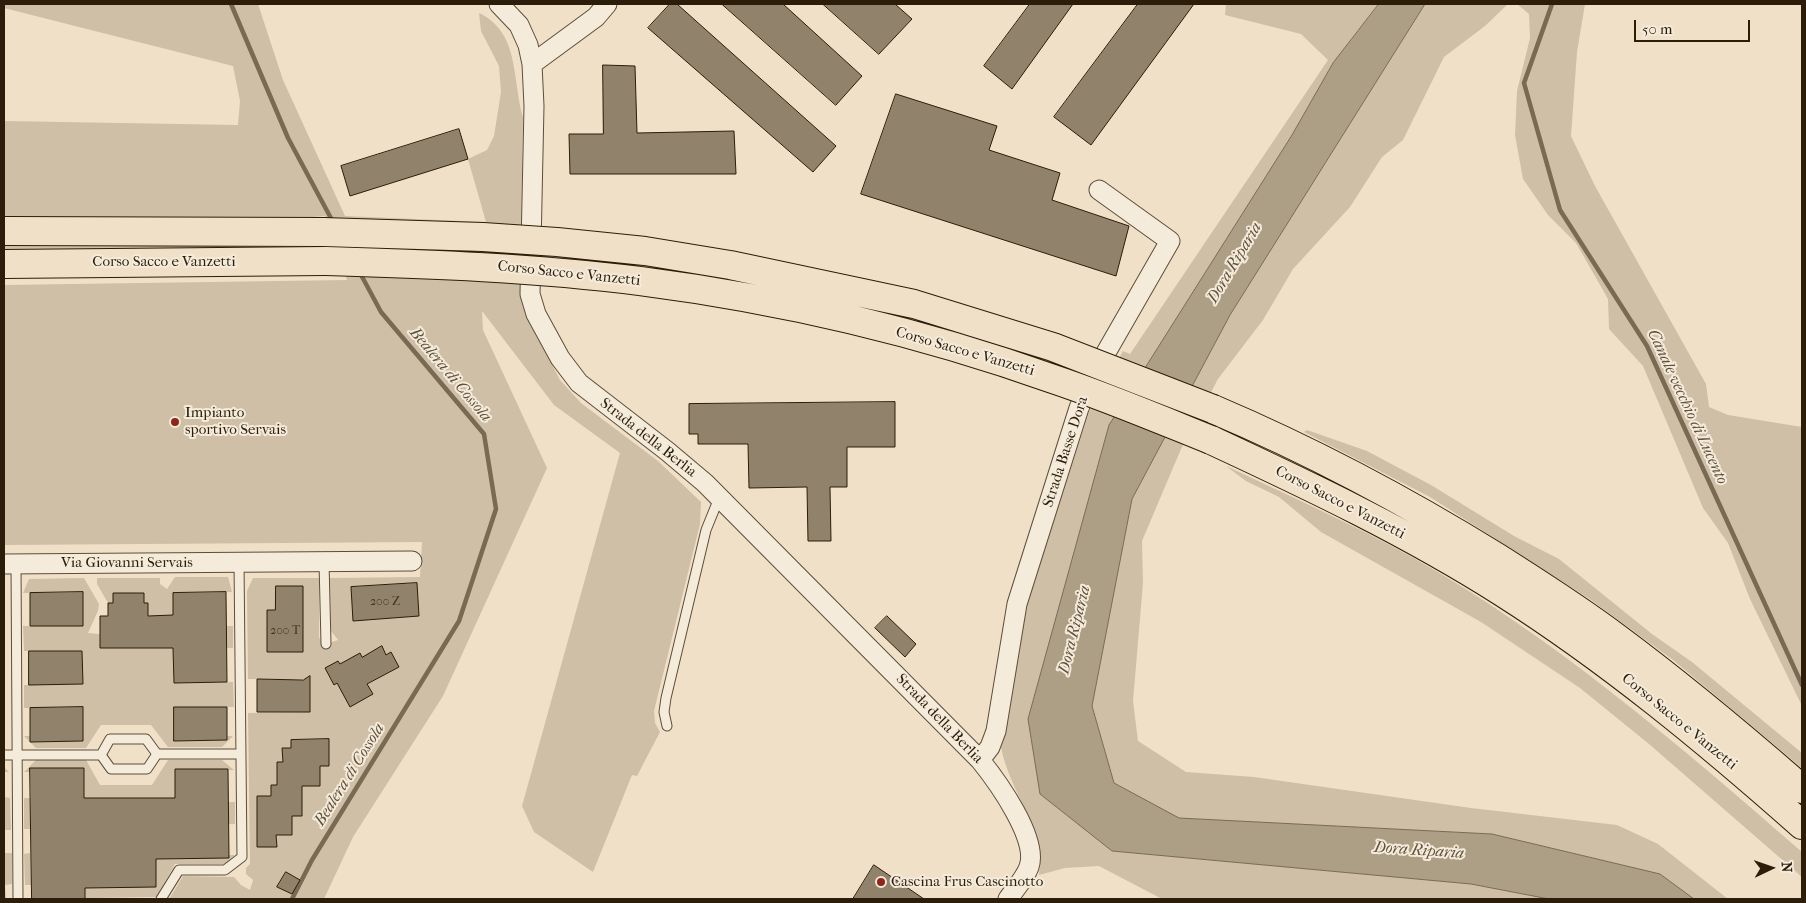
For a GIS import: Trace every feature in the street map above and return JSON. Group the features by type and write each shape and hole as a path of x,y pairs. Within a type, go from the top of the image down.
{"main road":[{"name":"Corso Sacco e Vanzetti","path":"4,231 324,232 483,237 556,242 645,252 740,267 914,304 1053,347 1213,409 1341,468 1432,518 1537,583 1613,634 1690,694 1802,789"},
{"name":"Corso Sacco e Vanzetti","path":"4,264 326,261 487,266 558,272 642,281 821,313 916,337 1036,373 1211,440 1309,486 1399,532 1502,592 1594,655 1681,721 1802,825"}],"street":[{"name":"Strada della Berlia","path":"499,4 519,25 528,45 532,64 534,106 530,294 536,314 560,358 579,383 667,451 719,498 980,760 998,783 1022,827 1030,857 1029,866 1008,899"},
{"path":"532,64 596,17 607,4"},
{"name":"Strada Basse Dora","path":"980,760 990,747 996,731 1017,604 1079,408 1092,377 1170,241 1099,190"},
{"name":"Via Giovanni Servais","path":"10,564 412,561"}],"lane":[{"path":"667,726 664,712 666,698 706,530 719,498"},
{"path":"161,899 179,870 225,870 242,857 239,562"},
{"path":"324,562 326,644"},
{"name":"Via Giovanni Servais","path":"10,564 17,755 18,899"},
{"path":"100,754 110,739 146,739 157,754"},
{"path":"100,754 111,769 147,769 157,754"},
{"path":"4,755 100,754"},
{"path":"157,754 241,754"}],"shaded area":[{"path":"4,4 258,4 283,80 345,216 486,222 468,159 487,150 494,136 501,92 499,66 481,31 479,13 492,21 502,32 512,58 523,117 520,289 526,314 560,380 581,403 658,461 701,502 700,524 654,711 655,723 660,732 637,776 632,775 593,872 534,832 522,806 620,453 554,405 482,311 483,330 547,468 443,696 353,837 324,899 169,899 183,876 234,877 241,885 250,890 253,880 246,874 246,868 250,864 248,713 310,712 310,679 248,679 247,591 253,578 319,578 319,637 323,645 338,640 331,631 330,578 420,577 422,542 4,545 4,285 347,280 325,216 291,219 4,219 4,121 238,125 240,101 233,66 4,8"},
{"path":"1226,4 1379,4 1333,63 1292,135 1109,425 1028,719 1040,794 1112,851 1471,884 1549,899 1162,899 1099,866 1065,868 1039,875 1037,842 1011,779 1001,747 1027,605 1089,412 1123,351 1130,354 1328,60 1301,34 1225,15"},
{"path":"1425,4 1508,4 1485,26 1444,57 1403,140 1382,157 1350,207 1293,269 1263,320 1218,379 1181,449 1142,541 1143,583 1133,701 1138,741 1186,772 1254,777 1471,808 1617,825 1658,844 1728,899 1694,899 1660,874 1492,834 1178,818 1114,783 1092,706 1132,499 1230,315"},
{"path":"1517,4 1585,4 1577,52 1571,136 1595,186 1706,384 1709,407 1728,415 1802,427 1802,706 1750,599 1728,543 1703,508 1643,366 1609,329 1608,299 1576,243 1548,215 1523,179 1515,135 1517,91 1530,38 1529,14"},
{"path":"4,241 283,243 284,253 4,255"},
{"path":"1307,430 1367,451 1431,485 1514,536 1559,559 1652,634 1692,662 1802,753 1802,768 1673,660 1591,600 1430,497 1304,432"},
{"path":"1226,466 1342,521 1410,556 1463,587 1514,621 1614,694 1662,732 1802,852 1802,877 1649,744 1580,688 1481,622 1321,532 1279,497 1246,481"},
{"path":"175,577 228,577 232,592 173,593 174,626 233,626 233,648 174,649 174,683 233,682 234,707 174,707 175,741 227,740 227,736 233,736 222,747 168,747 151,725 101,725 86,748 36,748 24,736 30,736 30,708 24,708 24,685 29,685 29,651 24,651 23,626 83,626 83,592 23,593 29,579 84,578 99,604 98,611 88,633 131,637 131,648 156,648 154,616 148,616 148,603 108,603 97,584 97,578 160,578 160,584 167,589"},
{"path":"36,760 86,760 100,785 152,785 168,760 222,760 234,770 175,769 176,803 235,802 235,824 176,825 176,858 229,858 229,855 235,855 225,864 175,864 156,897 32,899 32,885 25,885 24,854 30,853 30,829 24,829 24,798 31,798 30,772 24,772"},
{"path":"4,797 10,798 11,830 5,830 5,853 12,853 12,884 5,885 6,899 4,899"}],"water":[{"name":"Dora Riparia","path":"1379,4 1425,4 1230,315 1132,499 1092,706 1114,783 1179,818 1492,834 1660,874 1694,899 1549,899 1471,884 1112,851 1040,794 1028,719 1109,425 1292,135 1333,63"}],"building":[{"path":"670,4 677,4 836,146 813,172 648,28"},
{"path":"722,4 783,4 862,76 836,105"},
{"path":"823,4 895,4 912,19 879,54"},
{"path":"1030,4 1073,4 1012,89 984,66"},
{"path":"1138,4 1194,4 1091,145 1054,117"},
{"path":"603,65 635,66 637,133 734,131 736,174 570,174 569,134 603,134"},
{"path":"896,94 997,126 989,150 1060,173 1052,200 1129,226 1116,276 861,194"},
{"path":"459,129 468,159 350,196 341,166"},
{"path":"895,402 895,447 847,447 847,487 830,487 831,541 808,541 807,487 749,488 748,444 698,444 698,434 689,434 689,404"},
{"path":"417,583 419,616 353,621 351,587"},
{"path":"276,586 303,586 303,652 267,652 267,610 275,610"},
{"path":"83,592 83,626 30,626 30,593"},
{"path":"226,592 227,682 174,683 173,648 100,648 100,616 108,616 108,603 113,603 113,593 144,593 144,603 148,603 148,616 173,615 173,593"},
{"path":"887,616 916,644 905,657 875,628"},
{"path":"382,646 386,655 391,652 399,667 367,684 373,694 350,707 337,683 334,685 325,668 338,661 340,664 360,653 362,657"},
{"path":"29,651 82,651 83,684 29,685"},
{"path":"310,676 310,712 257,712 257,679 303,680"},
{"path":"83,707 83,741 30,742 30,708"},
{"path":"174,707 227,707 227,740 174,741"},
{"path":"329,739 329,766 320,766 320,786 302,786 302,816 292,816 292,835 276,835 277,847 257,847 257,796 271,796 271,785 277,785 277,762 283,762 282,748 291,748 291,740"},
{"path":"30,768 84,768 84,798 175,798 175,769 228,769 229,858 156,859 156,887 85,888 85,899 32,899"},
{"name":"Cascina Frus Cascinotto","path":"874,865 924,899 853,899"},
{"path":"286,872 300,880 292,894 277,887"}],"waterway":[{"name":"Bealera di Cossola","path":"231,4 288,138 333,222"},
{"name":"Canale vecchio di Lucento","path":"1552,4 1524,83 1560,210 1647,346 1802,685"},
{"name":"Bealera di Cossola","path":"292,899 312,860 459,621 496,509 484,434 381,312 359,271"}],"place":[{"name":"Impianto sportivo Servais","path":"175,422"},
{"name":"Cascina Frus Cascinotto","path":"881,882"}]}
